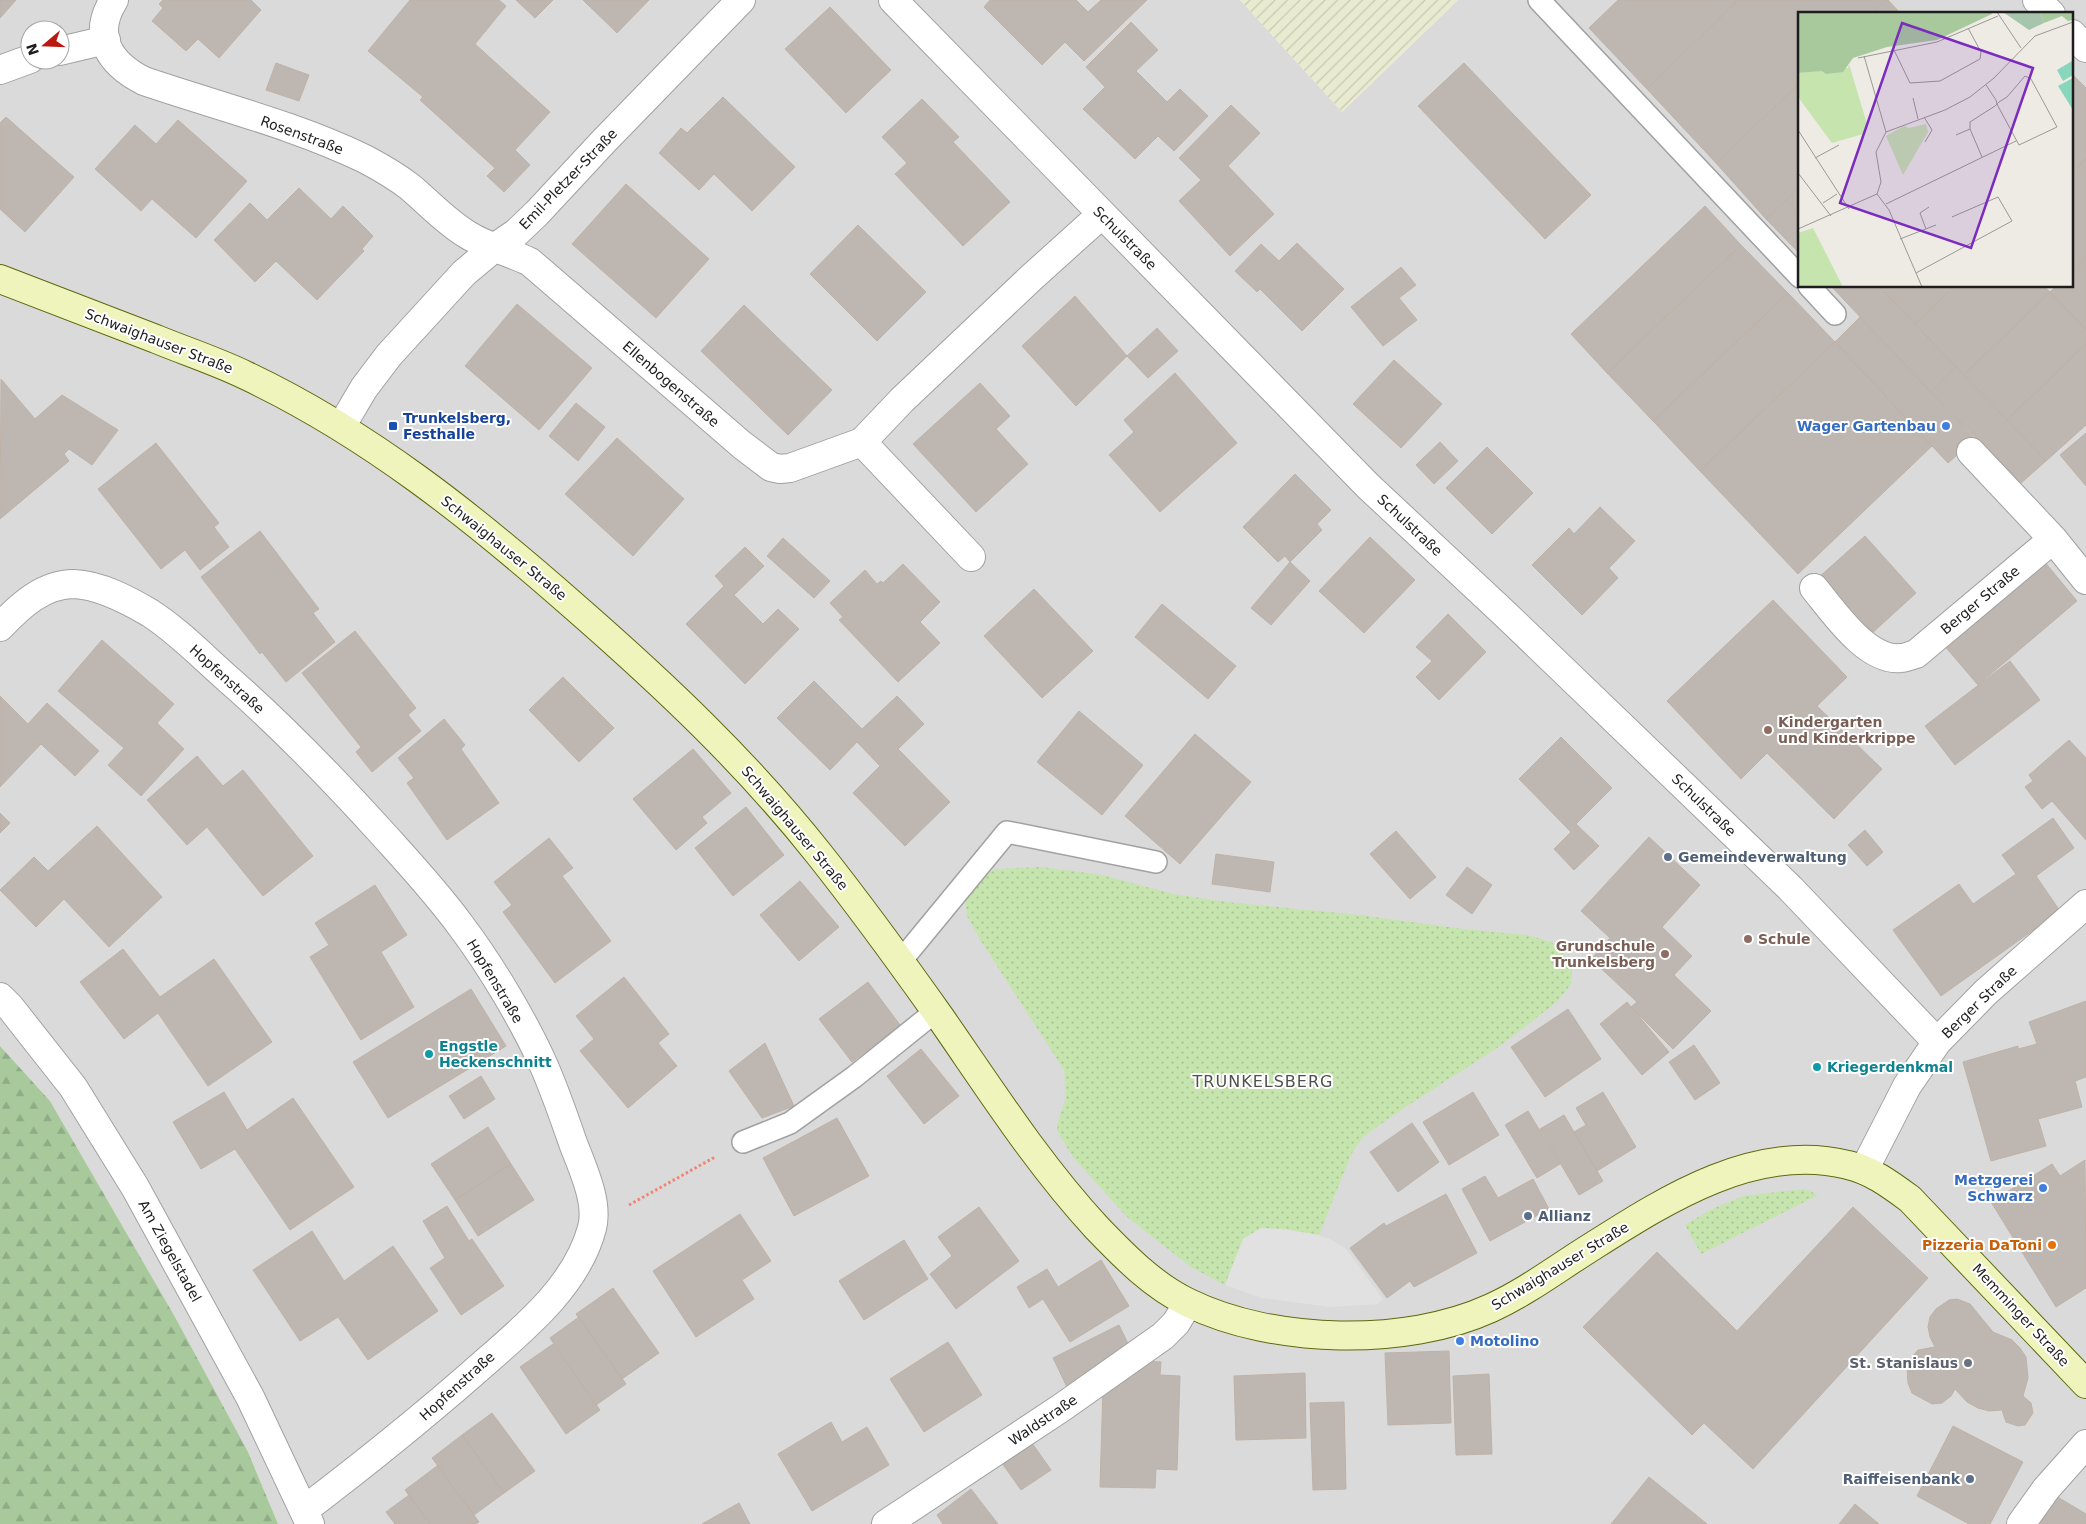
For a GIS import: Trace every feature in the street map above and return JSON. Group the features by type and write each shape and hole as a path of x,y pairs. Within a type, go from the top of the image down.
{"street":[{"name":"Rosenstraße","path":"114,0 107,11 104,28 106,46 113,58 126,72 153,84 332,143 389,172 468,235 494,248"},
{"name":"Emil-Pletzer-Straße","path":"341,427 364,388 390,355 464,273 494,248 516,233 537,213 741,0"},
{"name":"Schulstraße","path":"893,0 1368,486 1512,621 1790,888 1937,1042"},
{"path":"2037,0 2049,12"},
{"path":"2074,36 2086,48"},
{"path":"70,49 106,40"},
{"path":"0,70 20,63"},
{"name":"Ellenbogenstraße","path":"494,248 511,252 530,262 742,445 771,467 790,468 862,442 902,400 1032,277 1102,214"},
{"name":"Schwaighauser Straße","path":"0,279 245,375 341,427 394,461 458,509 559,593 671,693 742,764 782,809 824,861 900,962 1026,1142 1072,1201 1116,1248 1150,1279 1188,1303 1256,1326 1279,1331 1316,1335 1342,1337 1430,1327 1484,1312 1512,1298 1547,1278 1594,1245 1677,1196 1719,1176 1751,1166 1810,1160 1845,1164 1864,1170"},
{"path":"862,442 971,557"},
{"path":"1971,452 2053,539 2086,580"},
{"name":"Berger Straße","path":"1814,588 1856,638 1884,656 1900,658 1916,654 2053,539"},
{"name":"Hopfenstraße","path":"0,627 24,604 42,591 56,586 74,584 93,587 121,598 150,614 189,644 250,698 322,767 408,862 461,926 505,992 543,1064 589,1189 593,1206 594,1225 584,1251 570,1275 543,1308 419,1421 307,1517"},
{"name":"Berger Straße","path":"1864,1170 1907,1086 1937,1042 1986,992 2086,904"},
{"name":"Am Ziegelstadel","path":"0,997 73,1087 135,1187 250,1397 307,1517"},
{"name":"Memminger Straße","path":"1864,1170 1910,1199 2086,1384"},
{"name":"Waldstraße","path":"886,1524 1061,1408 1164,1336 1176,1323 1188,1303"},
{"path":"2021,1524 2046,1489 2086,1444"}],"lane":[{"path":"1539,0 1798,275"},
{"path":"1811,288 1835,314"},
{"path":"900,962 1007,832 1156,862"},
{"path":"744,1142 790,1123 854,1077 936,1011"}],"path":[{"path":"594,1225 744,1142"}],"shaded area":[{"path":"0,0 1240,0 1342,112 1458,0 2086,0 2086,1524 278,1524 248,1452 175,1317 50,1101 0,1046"},
{"path":"1261,1228 1283,1229 1319,1235 1332,1240 1346,1249 1383,1299 1378,1304 1330,1307 1262,1298 1225,1285 1243,1239"}],"green space":[{"path":"1240,0 1458,0 1342,112"},
{"path":"1042,867 1102,875 1173,894 1227,902 1359,915 1463,929 1527,935 1551,942 1563,952 1572,969 1571,984 1558,1001 1500,1046 1363,1137 1353,1151 1319,1235 1283,1229 1243,1239 1225,1285 1191,1267 1127,1217 1073,1157 1057,1131 1058,1121 1066,1098 1064,1070 981,941 967,916 965,897 976,882 995,869"},
{"path":"0,1046 50,1101 175,1317 248,1452 278,1524 0,1524"},
{"path":"1805,1189 1818,1195 1701,1254 1685,1225 1710,1210 1743,1196"}],"building":[{"path":"0,0 16,0 0,18"},
{"path":"163,0 251,0 261,10 219,58 198,39 186,51 152,21 163,8 159,4"},
{"path":"410,0 499,0 506,6 475,44 550,112 515,150 530,165 504,192 487,176 495,168 420,100 423,97 368,51"},
{"path":"516,0 553,0 535,18"},
{"path":"583,0 649,0 617,33"},
{"path":"990,0 1076,0 1088,12 1101,0 1147,0 1084,61 1065,42 1042,65 984,7"},
{"path":"1618,0 1738,0 1647,89 1589,28"},
{"path":"1738,0 1886,0 1874,12 1798,12 1798,85 1716,163 1647,89"},
{"path":"1888,0 1899,12 1874,12"},
{"path":"830,7 891,70 846,113 785,49"},
{"path":"1131,22 1158,50 1136,71 1167,102 1180,89 1208,116 1174,151 1158,136 1135,159 1083,109 1105,87 1086,67"},
{"path":"276,63 309,75 299,101 266,90"},
{"path":"1464,63 1591,195 1545,239 1418,106"},
{"path":"2074,76 2086,88 2086,159 2074,170"},
{"path":"1798,85 1798,188 1766,219 1716,163"},
{"path":"723,97 795,167 752,211 714,174 699,190 659,153 681,128 687,133"},
{"path":"922,99 959,137 953,142 1010,202 963,246 895,174 907,163 882,137"},
{"path":"1231,105 1260,133 1228,166 1274,214 1230,256 1179,201 1201,180 1179,158"},
{"path":"6,117 74,177 25,232 0,209 0,123"},
{"path":"178,120 247,181 196,238 152,199 141,211 95,169 135,125 156,144"},
{"path":"2086,159 2086,257 2074,269 2074,170"},
{"path":"626,184 709,259 656,318 572,244"},
{"path":"299,188 331,219 343,206 373,236 362,249 364,251 317,300 276,261 255,282 214,240 250,203 267,220"},
{"path":"1798,188 1798,212 1786,200"},
{"path":"1786,200 1798,212 1798,252 1766,219"},
{"path":"1705,206 1741,245 1607,373 1571,334"},
{"path":"858,225 926,292 877,341 810,274"},
{"path":"1297,243 1344,289 1302,331 1260,289 1257,292 1235,271 1261,244 1279,261"},
{"path":"1741,245 1788,293 1653,421 1607,373"},
{"path":"2086,257 2086,330 2050,292 2054,288 2074,288 2074,269"},
{"path":"1401,267 1416,285 1399,298 1417,320 1383,346 1351,307"},
{"path":"1833,288 1881,288 1956,367 1931,392"},
{"path":"1881,288 1952,288 1915,324"},
{"path":"1952,288 2046,288 2050,292 1964,375 1915,324"},
{"path":"2050,292 2086,330 2086,344 2007,420 1964,375"},
{"path":"1788,293 1835,342 1700,471 1653,421"},
{"path":"1075,296 1127,356 1076,406 1022,346"},
{"path":"517,304 592,368 539,430 465,366"},
{"path":"744,305 832,390 788,435 701,351"},
{"path":"1860,317 1975,439 1948,463 1835,342"},
{"path":"1157,328 1178,351 1148,378 1127,356"},
{"path":"1835,342 1932,446 1798,574 1700,471"},
{"path":"2086,344 2086,425 2046,461 2007,420"},
{"path":"1394,360 1442,404 1401,448 1353,404"},
{"path":"1956,367 2046,461 2020,484 1931,392"},
{"path":"1175,373 1237,443 1160,512 1109,455 1134,432 1124,420"},
{"path":"1,379 35,419 62,395 118,430 92,465 69,449 64,454 69,461 0,519"},
{"path":"980,383 1010,416 996,429 1028,464 976,512 913,444"},
{"path":"576,403 605,427 578,461 549,436"},
{"path":"2086,433 2086,486 2060,455"},
{"path":"617,438 684,499 633,556 565,494"},
{"path":"1440,442 1458,461 1434,484 1416,465"},
{"path":"156,443 219,523 214,527 229,547 200,570 185,550 161,569 98,489"},
{"path":"1487,447 1533,493 1492,534 1446,488"},
{"path":"1295,474 1331,510 1317,524 1322,530 1290,562 1285,556 1278,562 1243,527"},
{"path":"1600,507 1635,541 1609,568 1618,578 1582,615 1532,565 1569,528 1574,534"},
{"path":"260,531 319,609 313,613 335,642 286,682 262,652 260,654 201,577"},
{"path":"1865,536 1916,593 1870,635 1818,578"},
{"path":"1370,537 1415,580 1364,633 1319,591"},
{"path":"783,538 830,581 814,598 767,556"},
{"path":"745,547 764,566 734,595 763,624 778,609 799,629 745,684 686,624 724,586 715,576"},
{"path":"2043,560 2077,601 1978,685 1943,644"},
{"path":"1290,562 1310,581 1271,625 1251,608"},
{"path":"903,564 940,602 920,622 940,643 898,682 839,620 843,617 830,603 865,570 877,584 881,581 883,583"},
{"path":"1034,589 1093,651 1042,698 984,636"},
{"name":"Kindergarten und Kinderkrippe","path":"1773,600 1847,677 1817,706 1882,769 1834,819 1767,753 1741,779 1667,701"},
{"path":"1162,604 1236,666 1208,699 1135,637"},
{"path":"1448,614 1486,652 1439,700 1416,677 1432,661 1416,647"},
{"path":"355,631 416,708 408,715 421,731 372,772 356,752 361,747 302,673"},
{"path":"102,640 174,704 157,723 184,749 141,796 108,765 124,748 58,691"},
{"path":"2010,661 2040,700 1955,765 1925,726"},
{"path":"563,677 614,728 579,762 529,710"},
{"path":"814,681 862,729 897,696 924,724 898,749 950,802 905,846 853,793 880,766 857,742 830,770 777,718"},
{"path":"0,696 28,724 47,703 99,751 75,776 41,744 0,787"},
{"path":"1079,711 1143,765 1102,815 1037,762"},
{"path":"444,719 465,745 461,749 499,803 447,840 407,783 414,778 398,758"},
{"path":"1195,734 1251,782 1180,864 1125,816"},
{"path":"1561,737 1612,788 1576,824 1599,846 1574,870 1554,849 1571,832 1519,779"},
{"path":"2069,740 2086,758 2086,840 2052,801 2042,809 2025,787 2033,781 2029,775"},
{"path":"693,749 731,793 702,817 707,823 676,850 633,799"},
{"path":"197,756 223,786 243,770 313,856 263,896 207,827 187,845 147,800"},
{"path":"746,807 784,855 733,896 695,848"},
{"path":"0,813 10,823 0,833"},
{"path":"2053,818 2074,848 2036,876 2060,911 1941,996 1893,930 1959,884 1973,904 2016,874 2002,855"},
{"path":"97,826 162,897 109,947 64,899 36,927 0,890 34,857 48,871"},
{"path":"1865,830 1883,852 1867,866 1848,845"},
{"path":"1396,831 1436,877 1410,899 1370,854"},
{"path":"1649,837 1700,885 1662,927 1692,956 1674,975 1711,1011 1673,1049 1631,1007 1637,1002 1591,959 1610,938 1581,911"},
{"path":"549,838 573,868 562,876 611,941 555,983 503,912 512,905 494,882"},
{"path":"1216,854 1274,862 1270,892 1212,884"},
{"path":"1467,867 1492,885 1472,914 1446,895"},
{"path":"800,881 839,927 799,961 760,915"},
{"path":"375,885 407,935 381,952 414,1007 361,1040 310,957 329,945 315,923"},
{"path":"123,949 160,997 214,959 272,1042 208,1086 158,1013 124,1039 80,982"},
{"path":"624,977 669,1034 658,1043 677,1066 628,1108 580,1051 594,1039 576,1016"},
{"path":"868,982 900,1025 852,1062 819,1019"},
{"name":"Engstle Heckenschnitt","path":"471,989 506,1046 388,1118 353,1062"},
{"path":"2086,1001 2086,1077 2075,1081 2082,1107 2038,1119 2046,1146 1991,1161 1963,1062 2018,1046 2018,1049 2037,1044 2029,1022"},
{"path":"1627,1002 1669,1052 1642,1075 1600,1024"},
{"path":"1568,1009 1601,1059 1545,1097 1511,1047"},
{"path":"765,1043 794,1106 762,1118 729,1071"},
{"path":"1694,1045 1720,1083 1695,1100 1669,1062"},
{"path":"921,1049 959,1096 924,1124 887,1076"},
{"path":"481,1076 495,1099 464,1119 449,1096"},
{"path":"224,1092 247,1130 293,1098 354,1187 290,1230 235,1149 201,1169 173,1122"},
{"path":"1473,1092 1499,1135 1449,1165 1423,1122"},
{"path":"1603,1092 1636,1147 1597,1171 1574,1132 1586,1125 1576,1108"},
{"path":"1528,1111 1560,1164 1537,1178 1505,1125"},
{"path":"1564,1115 1603,1181 1579,1195 1540,1129"},
{"path":"837,1118 869,1176 794,1216 763,1158"},
{"path":"1412,1123 1439,1162 1398,1192 1370,1152"},
{"path":"488,1127 511,1164 455,1200 431,1164"},
{"name":"Pizzeria DaToni","path":"2085,1160 2086,1288 2056,1307 1991,1202 2052,1164 2060,1176"},
{"path":"511,1164 534,1200 478,1236 455,1200"},
{"path":"1485,1176 1498,1198 1533,1179 1549,1209 1490,1241 1462,1189"},
{"path":"1446,1194 1477,1253 1414,1287 1410,1281 1387,1298 1350,1248 1384,1223 1386,1226"},
{"path":"447,1206 469,1241 472,1239 504,1286 461,1315 430,1268 445,1258 423,1221"},
{"path":"979,1207 1019,1261 956,1309 930,1274 952,1256 938,1237"},
{"path":"1853,1207 1928,1278 1753,1469 1704,1423 1692,1435 1583,1327 1657,1252 1737,1331"},
{"path":"740,1214 771,1261 742,1280 754,1299 696,1337 653,1271"},
{"path":"312,1231 344,1281 393,1246 438,1311 368,1360 338,1317 300,1341 253,1270"},
{"path":"904,1240 928,1279 864,1320 839,1281"},
{"path":"1101,1260 1129,1306 1070,1342 1043,1299 1029,1308 1017,1287 1047,1269 1058,1287"},
{"path":"613,1288 659,1353 622,1379 576,1314"},
{"name":"St. Stanislaus","path":"1957,1299 1970,1304 1993,1332 2012,1340 2026,1357 2028,1378 2023,1396 2031,1403 2033,1413 2025,1425 2018,1426 2006,1422 2002,1410 1989,1411 1978,1408 1967,1402 1955,1389 1951,1396 1942,1403 1932,1404 1912,1393 1908,1383 1907,1368 1911,1358 1918,1350 1935,1347 1928,1327 1930,1317 1936,1309 1949,1300"},
{"path":"579,1317 626,1384 596,1405 550,1338"},
{"path":"1119,1325 1133,1354 1067,1387 1053,1358"},
{"path":"948,1342 982,1395 924,1432 890,1379"},
{"path":"553,1344 600,1410 566,1434 520,1367"},
{"path":"1449,1351 1451,1423 1388,1425 1385,1353"},
{"path":"1139,1361 1161,1362 1160,1375 1180,1376 1177,1470 1156,1469 1155,1488 1100,1487 1103,1388"},
{"path":"1305,1373 1306,1438 1236,1440 1234,1376"},
{"path":"1489,1374 1492,1454 1456,1455 1453,1376"},
{"path":"1344,1402 1346,1489 1313,1490 1310,1403"},
{"path":"492,1413 535,1471 504,1493 462,1435"},
{"path":"831,1422 842,1442 867,1427 889,1465 812,1511 778,1454"},
{"name":"Raiffeisenbank","path":"1953,1426 2023,1462 1990,1524 1969,1524 1917,1496"},
{"path":"462,1435 504,1493 474,1515 432,1458"},
{"path":"1032,1443 1051,1470 1021,1490 1002,1463"},
{"path":"437,1466 479,1522 476,1524 430,1524 405,1490"},
{"path":"1649,1477 1707,1524 1611,1524"},
{"path":"971,1489 998,1524 943,1524 937,1515"},
{"path":"409,1495 430,1524 395,1524 386,1512"},
{"path":"2056,1496 2086,1514 2086,1524 2040,1524"},
{"path":"739,1503 750,1524 702,1524"},
{"path":"1855,1504 1879,1524 1839,1524"}],"place":[{"name":"Trunkelsberg, Festhalle","path":"393,426"},
{"name":"Wager Gartenbau","path":"1946,426"},
{"name":"Kindergarten und Kinderkrippe","path":"1768,730"},
{"name":"Gemeindeverwaltung","path":"1668,857"},
{"name":"Schule","path":"1748,939"},
{"name":"Grundschule Trunkelsberg","path":"1665,954"},
{"name":"Engstle Heckenschnitt","path":"429,1054"},
{"name":"Kriegerdenkmal","path":"1817,1067"},
{"name":"Metzgerei Schwarz","path":"2043,1188"},
{"name":"Allianz","path":"1528,1216"},
{"name":"Pizzeria DaToni","path":"2052,1245"},
{"name":"Motolino","path":"1460,1341"},
{"name":"St. Stanislaus","path":"1968,1363"},
{"name":"Raiffeisenbank","path":"1970,1479"}],"district":[{"name":"TRUNKELSBERG","path":"1263,1081"}]}
